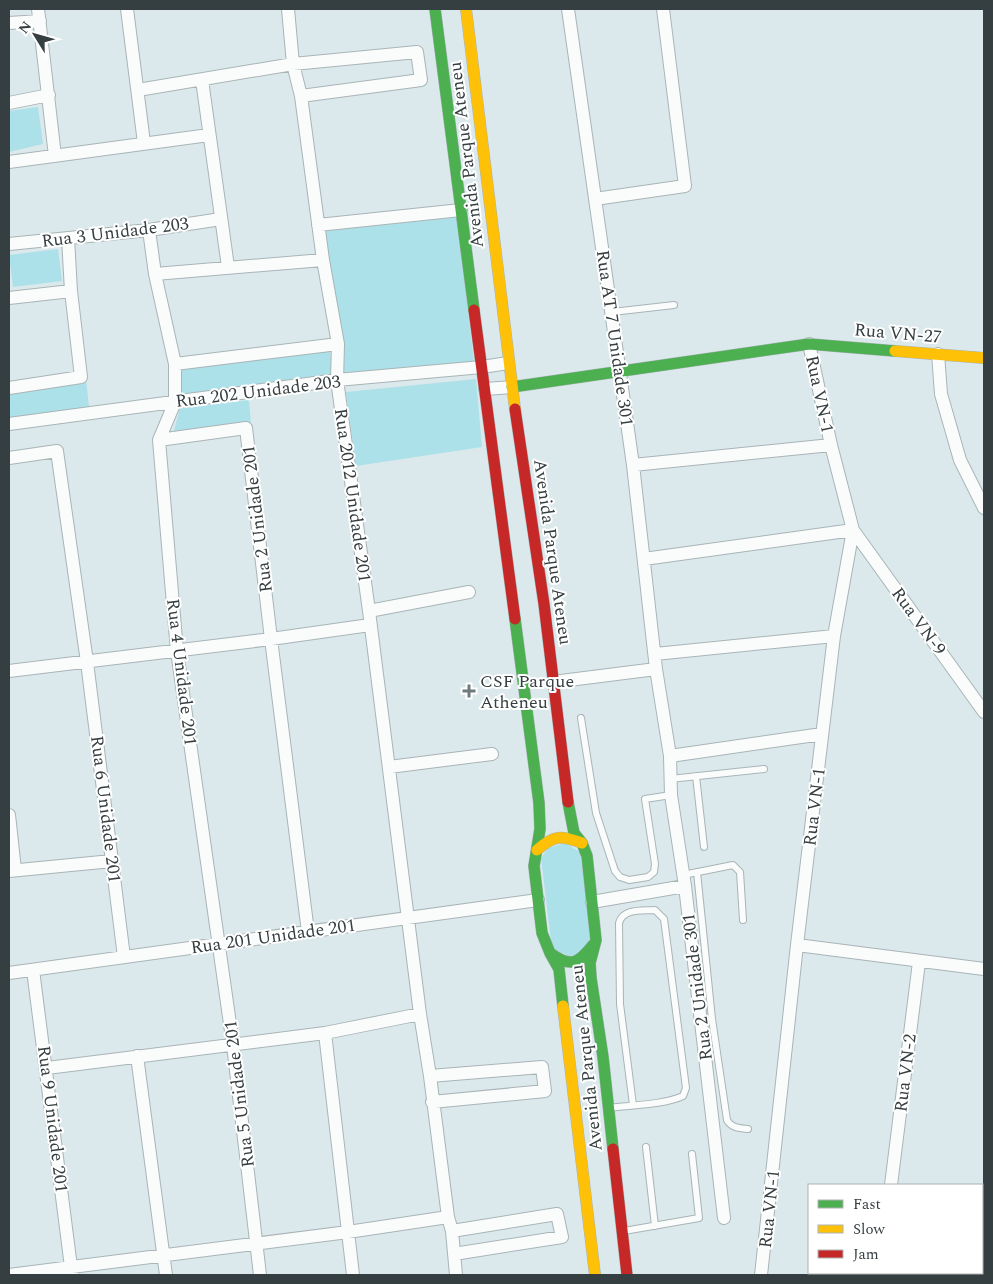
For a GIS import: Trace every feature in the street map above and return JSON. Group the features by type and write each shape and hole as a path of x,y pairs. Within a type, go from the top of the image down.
{"street":[{"path":"127,9 144,143"},
{"name":"Rua 2012 Unidade 201","path":"288,9 293,64 300,96 323,260 338,344 337,380 369,611 420,1014 448,1217 452,1231 456,1275"},
{"name":"Avenida Parque Ateneu","path":"435,9 538,803 540,829 534,866 542,933 559,969 595,1275"},
{"name":"Avenida Parque Ateneu","path":"466,9 508,363 544,604 570,816 574,833 582,843 588,856 596,940 590,963 591,978 603,1058 624,1231 627,1275"},
{"name":"Rua AT 7 Unidade 301","path":"568,9 633,465 654,654 670,756"},
{"path":"595,199 685,186 662,9"},
{"path":"9,23 39,15 55,156"},
{"path":"138,90 293,64 417,52 422,80 300,96"},
{"path":"202,80 228,267"},
{"path":"9,103 49,95"},
{"path":"9,162 209,135"},
{"path":"318,226 461,210"},
{"name":"Rua 3 Unidade 203","path":"9,244 149,230 221,219"},
{"path":"149,230 156,274 175,364 175,402"},
{"path":"9,388 81,377 68,238"},
{"path":"156,274 323,260"},
{"path":"9,298 72,291"},
{"path":"175,364 338,344"},
{"name":"Rua VN-27","path":"512,387 809,344 984,358"},
{"name":"Rua VN-1","path":"762,1275 797,945 822,734 834,636 853,530 831,445 809,344"},
{"path":"938,354 941,394 960,460 984,508"},
{"name":"Rua 202 Unidade 203","path":"9,424 337,380 508,363"},
{"path":"484,390 512,387"},
{"name":"Rua 4 Unidade 201","path":"175,402 159,440 177,651 220,944"},
{"name":"Rua 2 Unidade 201","path":"159,440 246,428 308,932"},
{"path":"633,465 831,445"},
{"name":"Rua 6 Unidade 201","path":"9,458 57,452 87,662 124,957"},
{"path":"644,560 853,530"},
{"name":"Rua VN-9","path":"853,530 984,712"},
{"path":"369,611 470,592"},
{"path":"9,671 370,625"},
{"path":"654,654 834,636"},
{"path":"554,682 656,669"},
{"path":"670,756 822,734"},
{"path":"388,766 492,754"},
{"name":"Rua 2 Unidade 301","path":"670,756 671,795 684,880 724,1218"},
{"path":"9,815 12,871 112,861"},
{"path":"536,850 550,838 566,836 582,843"},
{"path":"592,902 684,880"},
{"name":"Rua 201 Unidade 201","path":"9,973 538,900"},
{"path":"550,953 562,962 572,964 582,959 596,940"},
{"name":"Rua 5 Unidade 201","path":"220,944 260,1275"},
{"path":"797,945 984,969"},
{"name":"Rua VN-2","path":"891,1184 920,962"},
{"name":"Rua 9 Unidade 201","path":"33,970 72,1271"},
{"path":"47,1068 325,1033 420,1014"},
{"path":"325,1033 353,1275"},
{"path":"137,1056 166,1275"},
{"path":"430,1076 542,1066 545,1091 432,1102"},
{"path":"452,1231 557,1214 562,1237 454,1254"},
{"path":"10,1275 72,1271 164,1256 448,1217"}],"lane":[{"path":"612,312 674,305"},
{"path":"581,718 596,813 615,871 620,877 629,880 648,877 654,872 655,864 645,798 671,795"},
{"path":"670,779 764,769"},
{"path":"696,776 704,847"},
{"path":"684,880 697,872 733,865 738,868 740,872 743,920"},
{"path":"697,872 712,1019 727,1120 729,1124 735,1127 748,1129"},
{"path":"608,1108 675,1100 683,1096 686,1088 664,919 655,910 626,913 621,917 619,923 620,1004 633,1105"},
{"path":"646,1147 655,1226"},
{"path":"624,1231 699,1218 692,1154"}],"shaded area":[{"path":"38,107 43,144 9,152 9,111"},
{"path":"457,217 474,362 343,377 324,231"},
{"path":"58,249 62,281 13,287 9,255"},
{"path":"330,348 332,374 180,398 180,369"},
{"path":"86,379 89,407 9,421 9,390"},
{"path":"476,379 482,447 356,466 346,392"},
{"path":"249,400 251,424 173,434 180,408"},
{"path":"565,843 580,852 592,939 575,958 552,949 541,858 548,848"}],"traffic: fast":[{"path":"435,9 474,310"},
{"path":"512,387 809,344 895,351"},
{"path":"515,619 539,803 540,829 534,866 542,933 559,969 563,1006"},
{"path":"568,802 574,833 582,843 587,856 596,940 590,963 591,978 603,1057 613,1149"},
{"path":"550,953 563,961 574,962 583,956 593,945"}],"traffic: slow":[{"path":"466,9 515,409"},
{"path":"895,351 984,358"},
{"path":"537,850 548,841 558,838 582,843"},
{"path":"563,1006 595,1275"}],"traffic: jam":[{"path":"474,310 515,619"},
{"path":"515,409 544,604 568,802"},
{"path":"613,1149 627,1275"}],"place":[{"name":"CSF Parque Atheneu","path":"469,691"}]}
